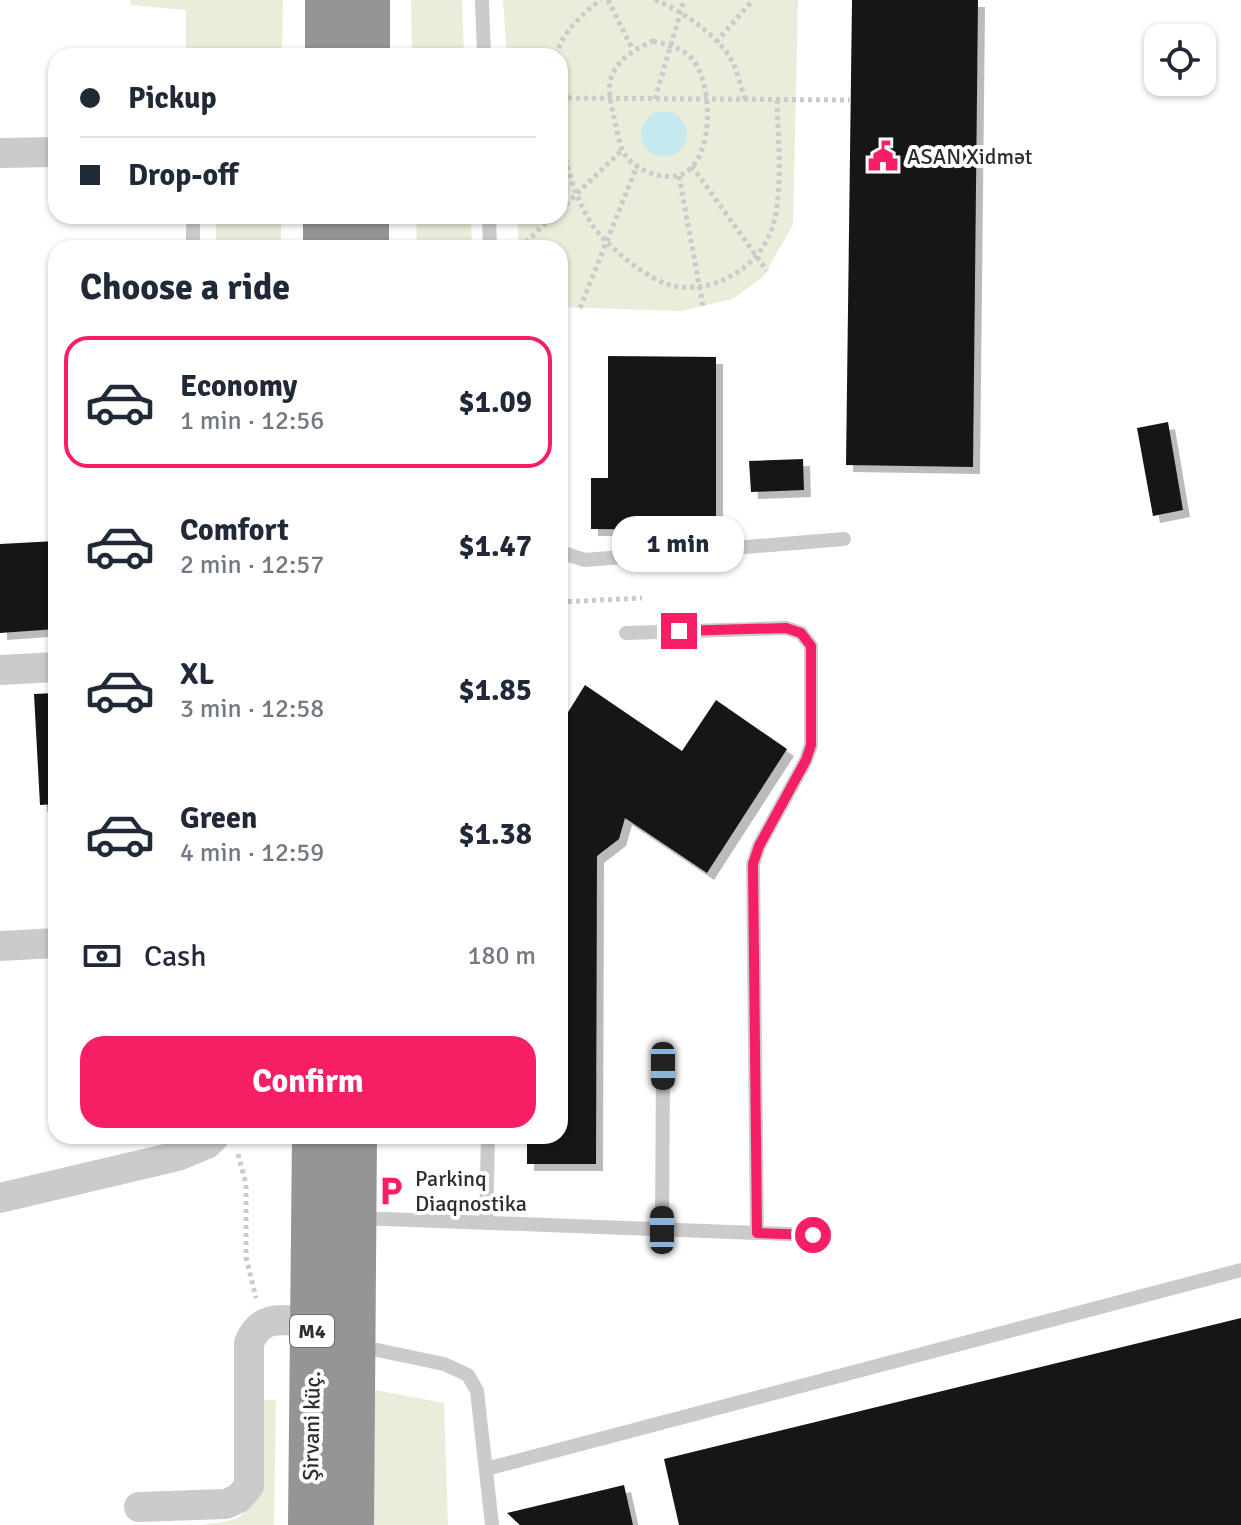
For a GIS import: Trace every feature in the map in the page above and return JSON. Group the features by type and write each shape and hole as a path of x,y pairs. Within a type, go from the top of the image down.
{"highway":[{"path":"327,0 327,48"},
{"path":"368,0 368,48"},
{"name":"Şirvani küç.","path":"310,1525 314,1144"},
{"name":"M4","path":"352,1525 355,1144"}],"street":[{"path":"0,153 48,152"},
{"path":"0,670 48,667"},
{"path":"0,946 48,943"},
{"path":"0,1198 178,1156 207,1144"},
{"path":"139,1507 226,1504 239,1498 249,1486 249,1343 255,1330 265,1321 312,1322"}],"lane":[{"path":"482,0 484,48"},
{"path":"568,555 585,560 844,539"},
{"path":"626,633 786,628 801,633 811,646 811,745 806,760 759,846 753,864 757,1233"},
{"path":"662,1230 663,1066"},
{"path":"486,1223 488,1144"},
{"path":"354,1218 813,1235"},
{"path":"486,1469 1241,1270"},
{"path":"353,1345 444,1364 468,1375 477,1391 492,1525"}],"path":[{"path":"558,48 585,12 601,0"},
{"path":"608,0 633,50"},
{"path":"655,0 680,10 716,42 732,60 745,99"},
{"path":"655,99 684,0"},
{"path":"716,42 753,0"},
{"path":"653,41 670,45 689,55 701,73 707,99 703,148 692,166 679,176 656,177 637,166 622,150 610,98 612,75 633,50 653,41"},
{"path":"568,98 851,100"},
{"path":"568,176 594,227 625,259 669,285 699,287 734,276 756,257 773,224 778,174 777,100"},
{"path":"568,202 622,150"},
{"path":"580,308 637,166"},
{"path":"692,166 767,271"},
{"path":"679,176 703,306"},
{"path":"528,240 545,224"},
{"path":"568,602 642,598"},
{"path":"226,1144 246,1184 246,1257 254,1293 265,1321"}],"green space":[{"path":"130,0 283,0 282,48 186,48 186,10 131,5"},
{"path":"411,0 462,0 464,48 412,48"},
{"path":"503,0 798,0 793,225 763,277 733,299 681,311 568,307 568,240 518,240 518,224 568,224 568,48 506,48"},
{"path":"216,224 281,224 281,240 216,240"},
{"path":"416,224 471,224 472,240 417,240"},
{"path":"370,1389 444,1403 448,1525 372,1525"},
{"path":"256,1400 276,1400 274,1525 202,1525 235,1519 246,1510 254,1481"}],"water":[{"path":"664,111 680,118 687,134 680,150 664,157 648,150 641,134 648,118"}],"building":[{"path":"852,0 978,0 973,467 846,465"},
{"path":"608,356 716,357 716,530 591,529 591,478 608,478"},
{"path":"1168,422 1183,510 1153,516 1137,428"},
{"path":"803,459 804,490 751,492 749,461"},
{"path":"48,541 48,630 0,633 0,544"},
{"path":"585,685 682,751 716,700 787,749 707,873 625,818 619,839 597,856 596,1164 527,1164 527,1144 568,1144 568,712"},
{"path":"48,693 48,804 40,805 34,694"},
{"path":"1241,1318 1241,1525 679,1525 664,1459"},
{"path":"624,1485 633,1525 520,1525 507,1513"}],"place":[{"name":"ASAN Xidmət","path":"883,156"},
{"name":"Parkinq Diaqnostika","path":"391,1191"}],"route":[{"path":"679,631 786,628 801,633 811,646 811,745 806,760 759,846 753,864 757,1233 813,1235"}]}
